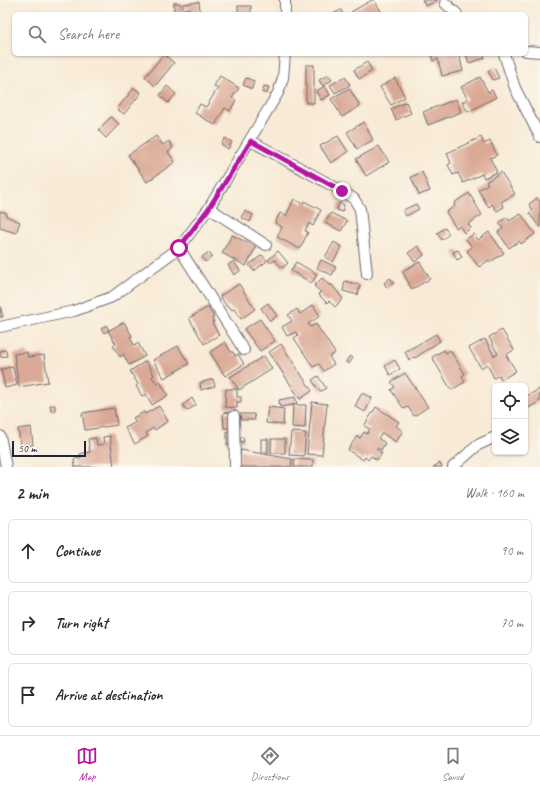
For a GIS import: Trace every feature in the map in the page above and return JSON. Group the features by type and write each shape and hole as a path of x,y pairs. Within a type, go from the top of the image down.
{"street":[{"path":"285,0 285,12"},
{"path":"445,3 455,12"},
{"path":"528,50 540,52"},
{"path":"0,327 74,311 112,297 179,248 209,208 251,141 278,93 283,78 285,56"},
{"path":"505,56 515,88 540,137"},
{"path":"251,141 354,199 360,209 367,274"},
{"path":"209,208 266,245"},
{"path":"179,248 244,350"},
{"path":"234,416 235,467"},
{"path":"0,436 6,467"},
{"path":"453,467 478,445 492,438"}],"building":[{"path":"372,0 374,0 381,11 379,12 351,12"},
{"path":"422,0 438,0 426,6"},
{"path":"199,2 200,11 190,12 189,8 183,9 182,4"},
{"path":"174,3 180,3 180,12 174,12"},
{"path":"238,6 251,6 251,12 238,12"},
{"path":"162,56 166,56 174,63 155,86 145,77"},
{"path":"432,56 459,56 463,71 442,76 438,59 433,61"},
{"path":"467,56 484,56 485,58 469,63"},
{"path":"367,62 372,71 359,79 354,70"},
{"path":"306,65 314,65 314,103 306,103"},
{"path":"494,68 499,78 493,80 488,71"},
{"path":"328,75 332,80 323,86 319,80"},
{"path":"220,76 239,88 232,98 236,100 230,111 225,108 215,125 195,113 200,104 206,107 218,88 214,86"},
{"path":"345,77 350,85 335,93 330,85"},
{"path":"480,77 488,92 492,90 496,97 468,112 462,102 468,99 461,87"},
{"path":"246,78 254,81 252,89 243,85"},
{"path":"395,78 405,97 391,105 380,87"},
{"path":"167,86 176,94 168,103 160,95"},
{"path":"264,86 269,87 267,94 262,92"},
{"path":"325,86 330,95 321,100 316,91"},
{"path":"134,88 141,93 124,114 117,109"},
{"path":"349,88 360,106 342,117 331,99"},
{"path":"456,99 461,112 428,125 423,112"},
{"path":"406,102 411,113 396,120 391,109"},
{"path":"111,117 119,124 106,138 98,130"},
{"path":"364,122 373,140 357,149 347,132"},
{"path":"156,136 163,145 169,141 173,148 168,152 175,162 147,182 128,155"},
{"path":"338,136 348,152 331,163 320,146"},
{"path":"481,137 484,144 490,141 497,155 490,158 497,172 484,178 482,174 463,183 458,173 453,175 448,165 451,163 447,153"},
{"path":"225,138 232,142 228,149 221,144"},
{"path":"379,146 389,162 366,176 356,159"},
{"path":"422,172 430,191 419,195 411,177"},
{"path":"501,172 515,194 501,202 504,207 497,211 492,204 489,207 478,190 488,184 486,182"},
{"path":"469,193 482,215 468,224 471,228 464,233 460,226 456,228 446,212 455,206 454,203"},
{"path":"537,198 540,202 540,228 529,213 533,210 529,204"},
{"path":"294,199 303,204 304,201 321,210 313,226 309,223 305,231 308,232 300,249 277,237 282,227 275,223 280,213 286,216"},
{"path":"339,203 344,205 342,212 337,210"},
{"path":"416,204 419,209 406,216 403,210"},
{"path":"0,211 7,213 6,216 20,222 16,233 0,228"},
{"path":"245,211 253,215 250,222 241,217"},
{"path":"331,213 347,221 341,231 325,223"},
{"path":"521,214 535,234 521,244 519,241 509,248 498,232 503,228 499,223 507,217 509,221"},
{"path":"445,228 449,234 442,240 437,233"},
{"path":"489,232 504,253 490,262 489,260 479,267 467,251 472,247 466,239 474,234 478,240"},
{"path":"232,235 256,247 246,266 222,253"},
{"path":"334,242 342,247 333,262 325,257"},
{"path":"418,246 424,255 415,262 408,253"},
{"path":"458,250 462,257 457,260 453,252"},
{"path":"278,251 288,263 282,268 275,260 271,263 268,260"},
{"path":"209,252 212,257 205,262 202,257"},
{"path":"262,255 267,261 254,271 249,265"},
{"path":"321,260 336,267 332,275 317,268"},
{"path":"234,261 240,271 234,275 228,265"},
{"path":"296,262 317,274 312,283 291,271"},
{"path":"420,262 430,279 412,289 402,271"},
{"path":"322,278 330,286 331,284 343,299 335,307 329,301 327,303 318,294 321,292 314,286"},
{"path":"390,278 394,283 387,288 384,283"},
{"path":"345,281 360,285 358,295 343,291"},
{"path":"239,284 255,309 241,319 234,309 232,310 229,306 227,307 220,296"},
{"path":"268,303 277,316 270,321 261,308"},
{"path":"0,305 3,317 0,317"},
{"path":"313,305 320,316 308,324 310,327 316,324 335,353 329,357 334,364 324,371 319,364 313,367 294,338 298,335 296,332 287,336 282,327 292,321 288,315 297,309 300,314"},
{"path":"208,307 214,317 212,318 214,322 212,323 219,335 204,344 189,318"},
{"path":"260,319 275,341 260,351 244,329"},
{"path":"124,322 132,336 130,337 134,345 138,343 145,356 129,365 123,354 120,357 113,346 116,344 108,331"},
{"path":"106,325 109,330 104,333 101,329"},
{"path":"502,330 514,350 506,355 516,371 501,380 499,375 494,378 487,364 481,368 469,348 485,339 494,356 498,354 489,337"},
{"path":"436,334 440,341 415,358 414,357 409,360 405,352"},
{"path":"225,342 235,356 238,354 244,364 225,376 210,352"},
{"path":"281,344 312,391 300,399 269,352"},
{"path":"178,346 189,364 164,378 153,360"},
{"path":"6,350 7,356 0,357 0,351"},
{"path":"444,350 446,353 450,350 465,374 462,376 465,382 451,390 432,357"},
{"path":"27,352 28,357 44,355 48,382 19,387 14,354"},
{"path":"264,356 272,369 239,390 230,377"},
{"path":"350,356 353,358 349,364 346,362"},
{"path":"395,360 400,369 390,375 385,366"},
{"path":"146,361 154,375 152,377 157,384 160,382 168,395 152,405 146,394 142,396 136,386 138,384 130,371"},
{"path":"13,367 17,385 5,388 1,369"},
{"path":"405,373 428,407 414,416 408,407 404,409 391,390 395,387 391,382"},
{"path":"318,376 326,388 320,392 312,380"},
{"path":"213,379 215,386 201,390 200,383"},
{"path":"226,389 237,389 237,397 241,397 241,402 237,402 237,408 225,407"},
{"path":"540,389 540,401 528,408 528,395"},
{"path":"362,393 372,398 365,412 355,406"},
{"path":"295,397 297,404 280,407 279,400"},
{"path":"192,398 196,405 187,411 183,405"},
{"path":"312,402 327,404 322,455 307,454"},
{"path":"50,405 55,405 55,410 51,411"},
{"path":"293,405 306,405 305,428 292,427"},
{"path":"159,406 168,421 155,430 153,428 146,433 148,436 135,444 125,428 136,422 133,418 144,412 145,414"},
{"path":"268,407 284,409 283,425 266,423"},
{"path":"376,407 399,422 396,426 403,431 396,442 382,433 378,438 385,443 381,450 376,449 382,453 377,460 371,456 368,460 365,457 363,460 348,450 357,436 360,438 364,432 367,434 370,429 364,426"},
{"path":"114,408 117,425 85,430 82,413"},
{"path":"230,412 231,428 224,428 223,413"},
{"path":"240,414 254,414 255,420 241,420"},
{"path":"31,427 33,445 21,447 18,429"},
{"path":"227,431 232,431 232,445 227,445"},
{"path":"291,432 306,433 304,456 289,455"},
{"path":"110,436 114,467 75,467 74,459 81,458 80,454 90,452 88,439 96,438 97,445 104,444 103,437"},
{"path":"240,437 243,437 244,442 241,442"},
{"path":"261,439 268,439 268,452 261,452"},
{"path":"271,439 285,439 285,453 271,453"},
{"path":"241,450 292,459 291,467 238,467"},
{"path":"294,459 313,460 313,467 294,467"},
{"path":"440,463 442,467 433,467"}],"route":[{"path":"179,248 209,208 251,141 342,191"}]}
